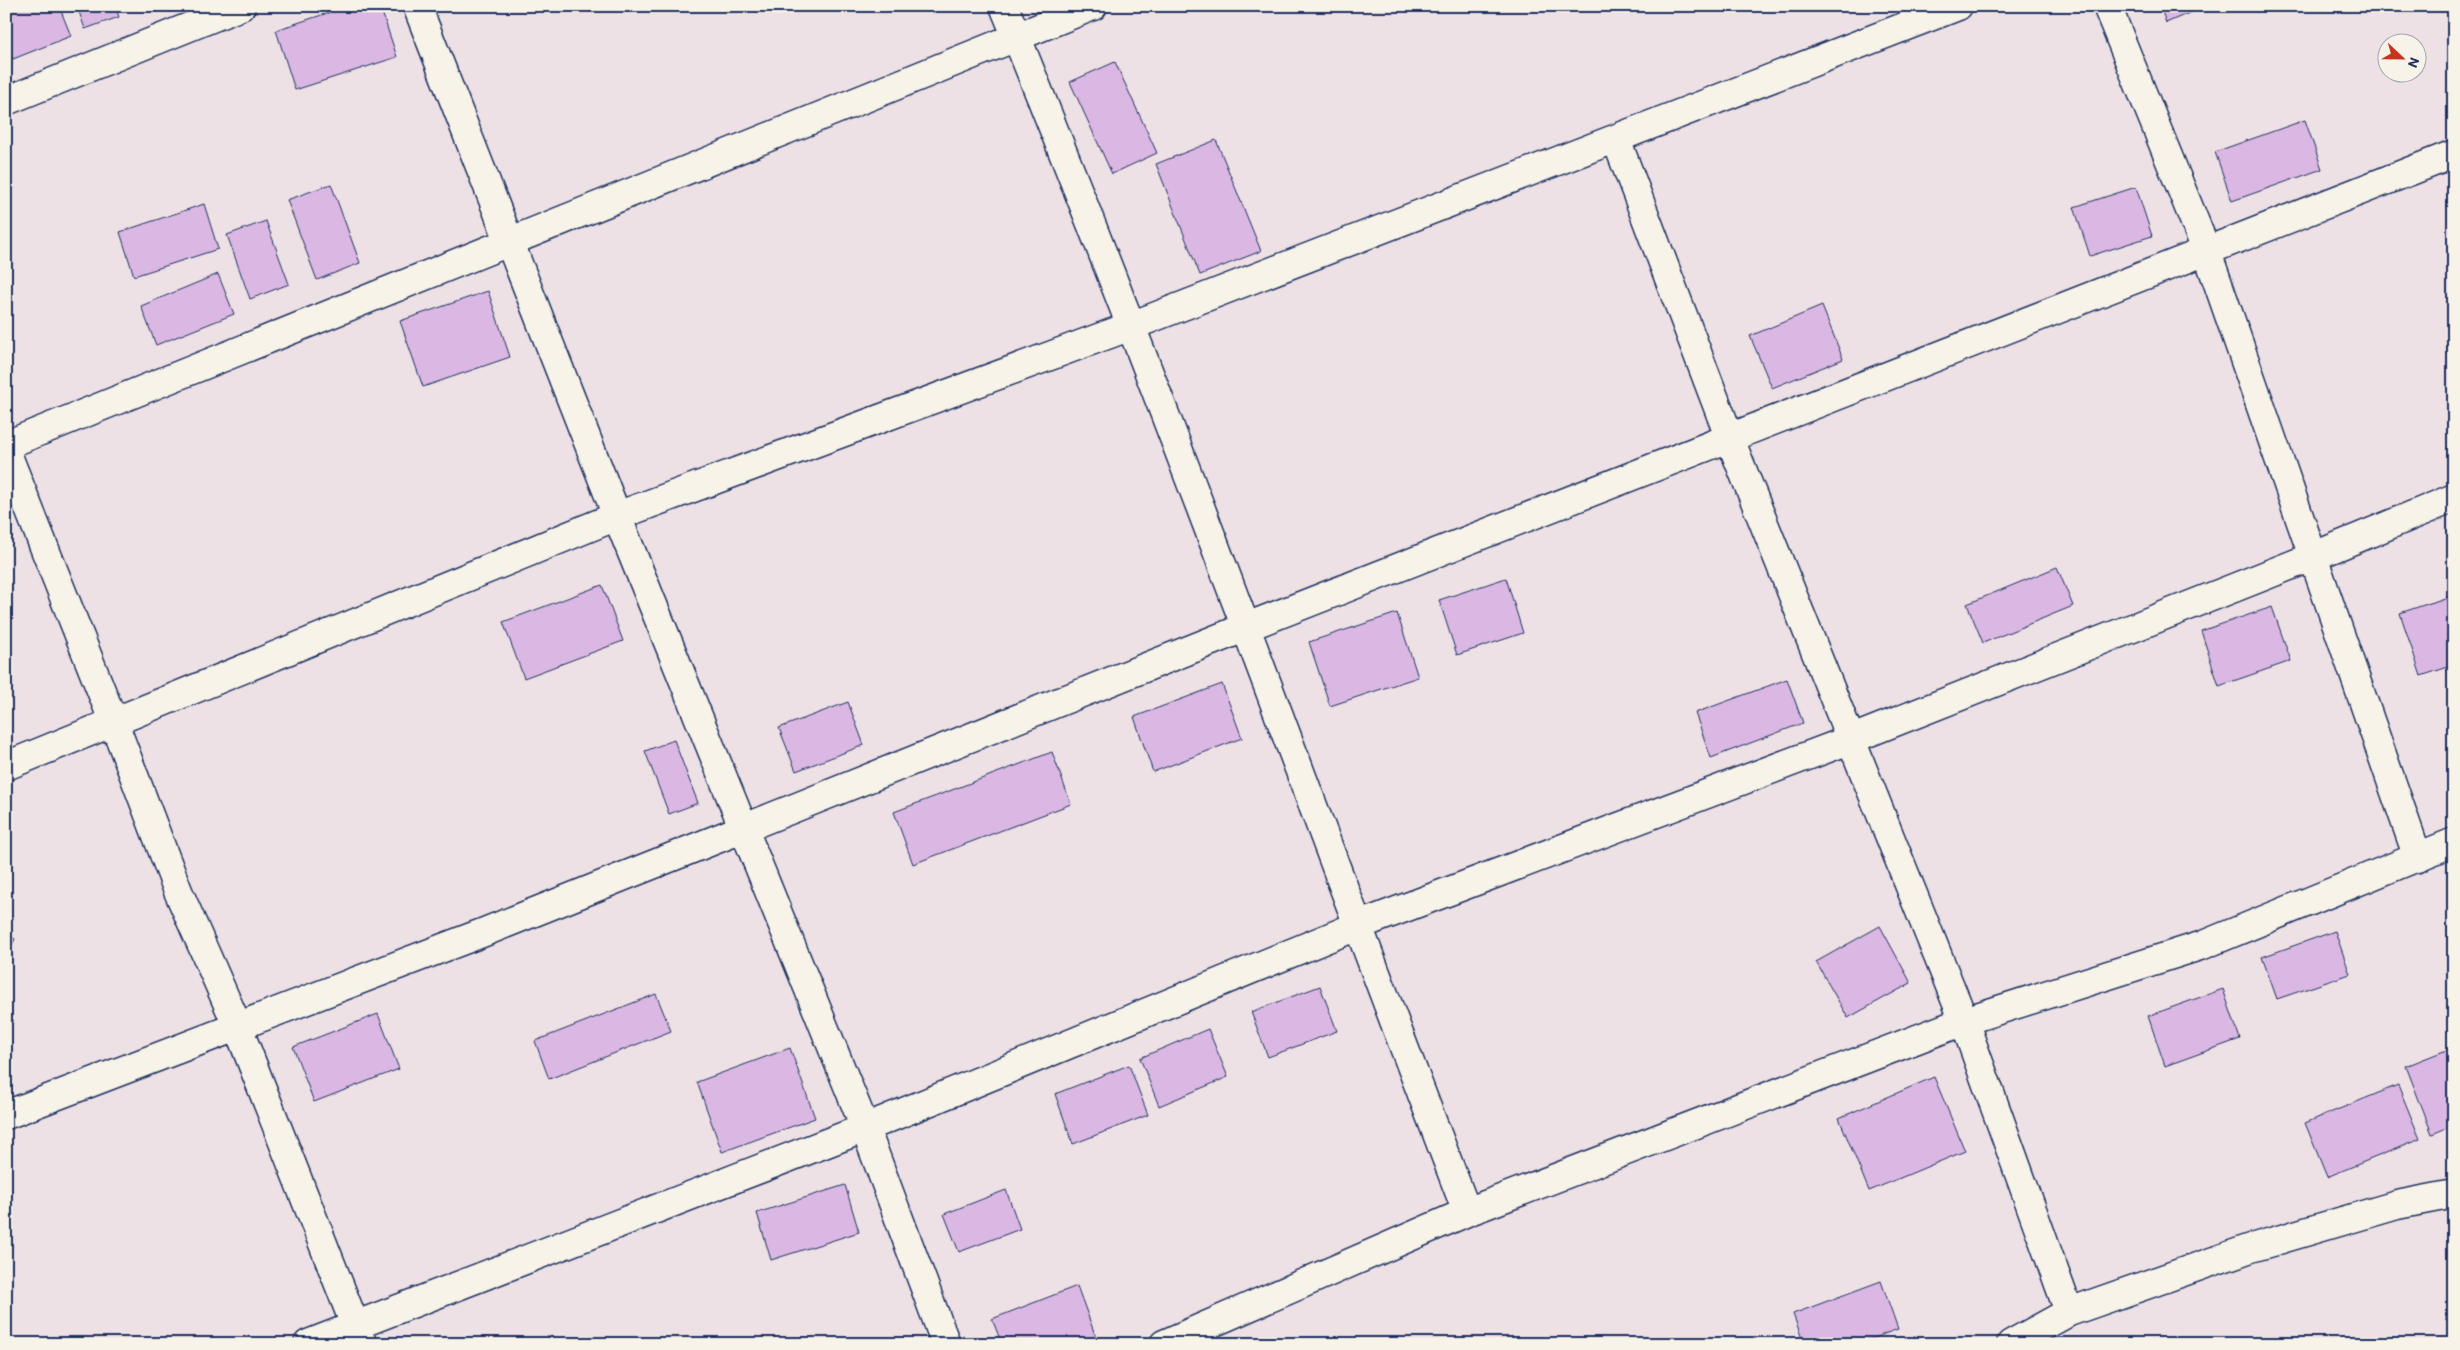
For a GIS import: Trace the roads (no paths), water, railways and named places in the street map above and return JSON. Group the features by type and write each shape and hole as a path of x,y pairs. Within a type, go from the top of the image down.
{"street":[{"path":"6,101 241,6"},
{"path":"417,6 617,516 865,1128 946,1344"},
{"path":"1004,6 1131,326 1467,1212"},
{"path":"6,445 1093,6"},
{"path":"6,766 617,516 1131,326 1958,6"},
{"path":"2107,6 2208,252 2312,558 2418,858"},
{"path":"1616,139 1730,439 1964,1021 2069,1312"},
{"path":"6,1115 482,933 1244,628 2208,252 2454,154"},
{"path":"6,451 114,723 178,891 238,1025 359,1335"},
{"path":"308,1344 359,1335 1357,926 1852,739 2312,558 2454,498"},
{"path":"1164,1344 1467,1212 1964,1021 2203,945 2454,842"},
{"path":"2011,1344 2069,1312 2251,1248 2397,1205 2454,1194"}]}
